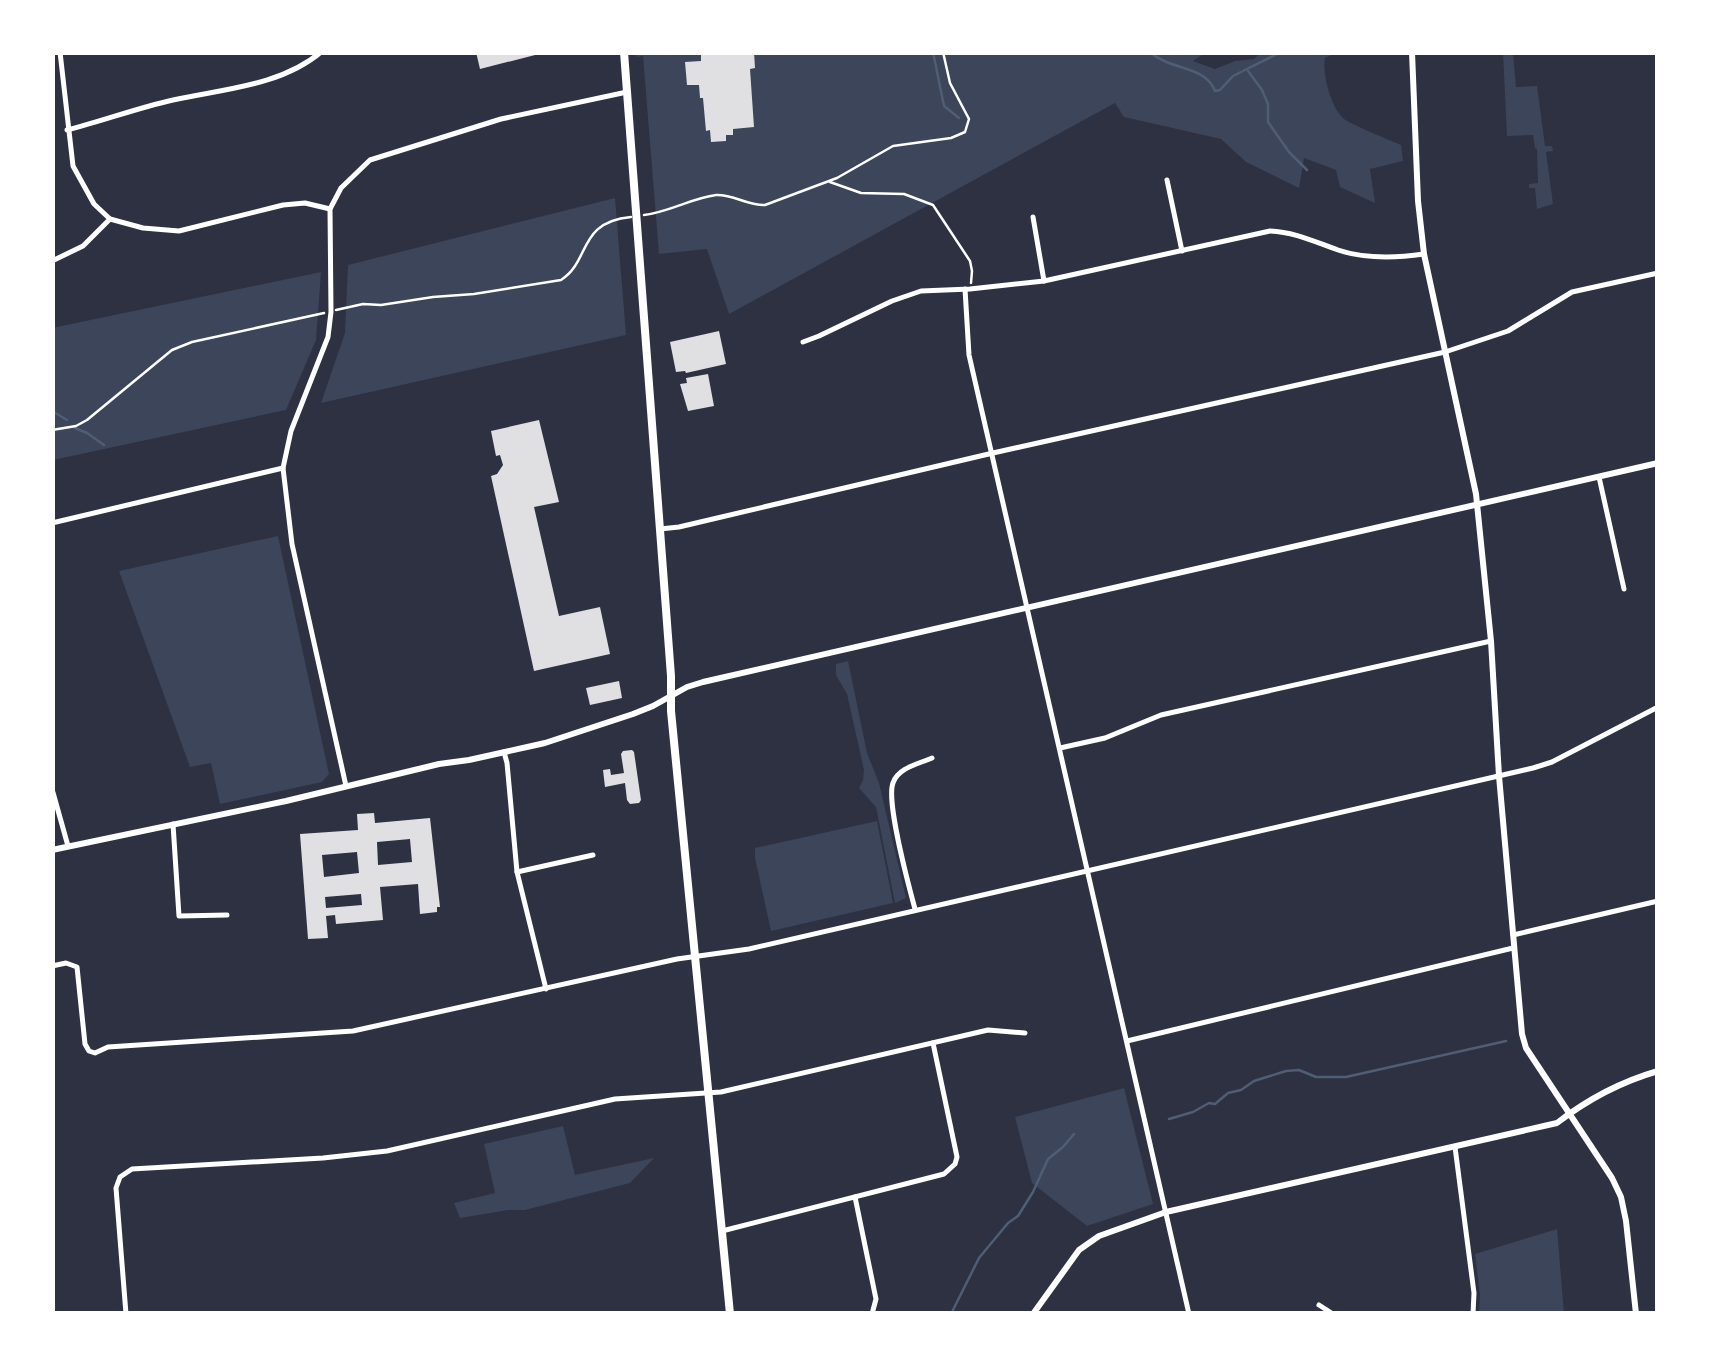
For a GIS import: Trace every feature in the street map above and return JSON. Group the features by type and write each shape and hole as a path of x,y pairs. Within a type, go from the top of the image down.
{"main road":[{"path":"624,52 670,696 730,1314"}],"street":[{"path":"60,52 72,166 94,204 110,219 143,228 178,230 284,205 306,203 330,209"},
{"path":"67,130 169,101 259,82 289,71 321,52"},
{"path":"1412,52 1424,254 1476,505 1522,1034 1526,1048 1622,1197 1636,1314"},
{"path":"346,787 292,544 284,468 291,431 328,337 330,209 340,188 370,160 501,119 627,92"},
{"path":"1167,180 1182,252"},
{"path":"1033,217 1044,281"},
{"path":"52,260 83,246 110,219"},
{"path":"804,342 921,291 1044,281 1270,231 1290,232 1342,252 1371,257 1424,254"},
{"path":"660,529 1445,352 1508,331 1572,292 1658,273"},
{"path":"968,289 969,355 1189,1314"},
{"path":"52,850 545,743 619,720 703,682 1658,463"},
{"path":"52,522 284,468"},
{"path":"1598,477 1624,588"},
{"path":"1060,748 1104,738 1161,715 1490,641"},
{"path":"52,966 66,963 77,967 85,1044 95,1053 108,1047 353,1031 749,948 1500,776 1552,762 1658,706"},
{"path":"504,752 516,872 546,988"},
{"path":"915,910 891,786 900,771 932,758"},
{"path":"52,790 68,846"},
{"path":"174,824 179,916 227,914"},
{"path":"516,872 594,855"},
{"path":"1512,936 1658,901"},
{"path":"1126,1041 1513,948"},
{"path":"126,1314 116,1188 120,1177 132,1169 386,1151 615,1099 721,1092 988,1030 1025,1033"},
{"path":"722,1231 944,1174 955,1164 956,1156 934,1044"},
{"path":"1032,1314 1079,1250 1099,1236 1166,1212 1558,1123 1612,1087 1658,1071"},
{"path":"1456,1147 1474,1293 1472,1314"},
{"path":"854,1197 876,1298 872,1314"},
{"path":"1320,1305 1333,1314"}],"path":[{"path":"648,214 718,195 765,206 830,182 887,148 951,138 966,130 970,120 953,90 942,52"},
{"path":"830,182 861,193 904,194 933,205 970,260 968,289"},
{"path":"337,310 561,280 594,232 626,217"},
{"path":"52,430 87,420 172,350 192,342 328,312"}],"shaded area":[{"path":"1206,52 1193,61 1215,69 1254,59 1260,53 1335,53 1325,58 1325,73 1339,113 1401,145 1403,161 1370,169 1375,203 1340,187 1336,170 1304,158 1299,188 1246,162 1221,139 1124,117 1115,103 729,314 707,249 659,254 643,56 637,57 636,53"},
{"path":"1503,53 1513,53 1516,87 1537,86 1545,146 1552,146 1553,151 1546,152 1553,204 1537,209 1535,188 1529,188 1529,184 1538,183 1533,135 1507,136"},
{"path":"615,198 626,335 321,403 345,333 348,265"},
{"path":"321,272 316,340 286,410 53,460 52,328"},
{"path":"278,536 329,774 322,782 220,804 211,763 190,767 119,571"},
{"path":"848,661 867,753 879,783 906,898 895,903 876,807 859,788 864,770 847,694 836,675 836,664"},
{"path":"877,821 893,903 771,931 755,848"},
{"path":"1124,1088 1153,1204 1087,1226 1032,1183 1015,1117"},
{"path":"563,1126 575,1175 654,1158 630,1183 525,1210 460,1218 454,1203 495,1193 484,1144"},
{"path":"1557,1229 1564,1313 1479,1313 1475,1254"}],"building":[{"path":"476,52 539,52 539,54 480,69"},
{"path":"701,52 754,52 755,68 750,69 754,127 733,129 733,135 726,135 726,141 711,142 699,85 687,85 685,62 701,61"},
{"path":"719,331 726,364 676,372 670,342"},
{"path":"708,374 714,406 688,411 680,384 687,383 686,378"},
{"path":"539,420 559,502 534,507 559,616 600,607 610,654 534,671 491,476 503,465 500,455 496,456 491,431"},
{"path":"619,681 622,698 590,705 586,688"},
{"path":"632,750 641,800 630,804 625,783 605,787 603,770 610,769 611,775 624,773 621,754"},
{"path":"374,813 375,823 430,818 440,907 437,912 420,914 418,884 380,887 383,920 336,924 335,915 326,916 328,938 308,939 300,834 358,830 357,814","holes":["410,839 412,862 378,865 377,842","357,852 359,873 324,877 322,855","361,894 362,905 326,908 325,897"]}],"waterway":[{"path":"933,52 944,106 959,118"},
{"path":"1150,52 1196,72 1215,91 1233,76 1281,52"},
{"path":"1248,71 1268,104 1268,122 1307,170"},
{"path":"52,411 67,420"},
{"path":"75,428 104,445"},
{"path":"1169,1119 1215,1104 1228,1093 1286,1071 1346,1077 1506,1041"},
{"path":"951,1314 979,1258 1018,1216 1048,1159 1074,1134"}]}
